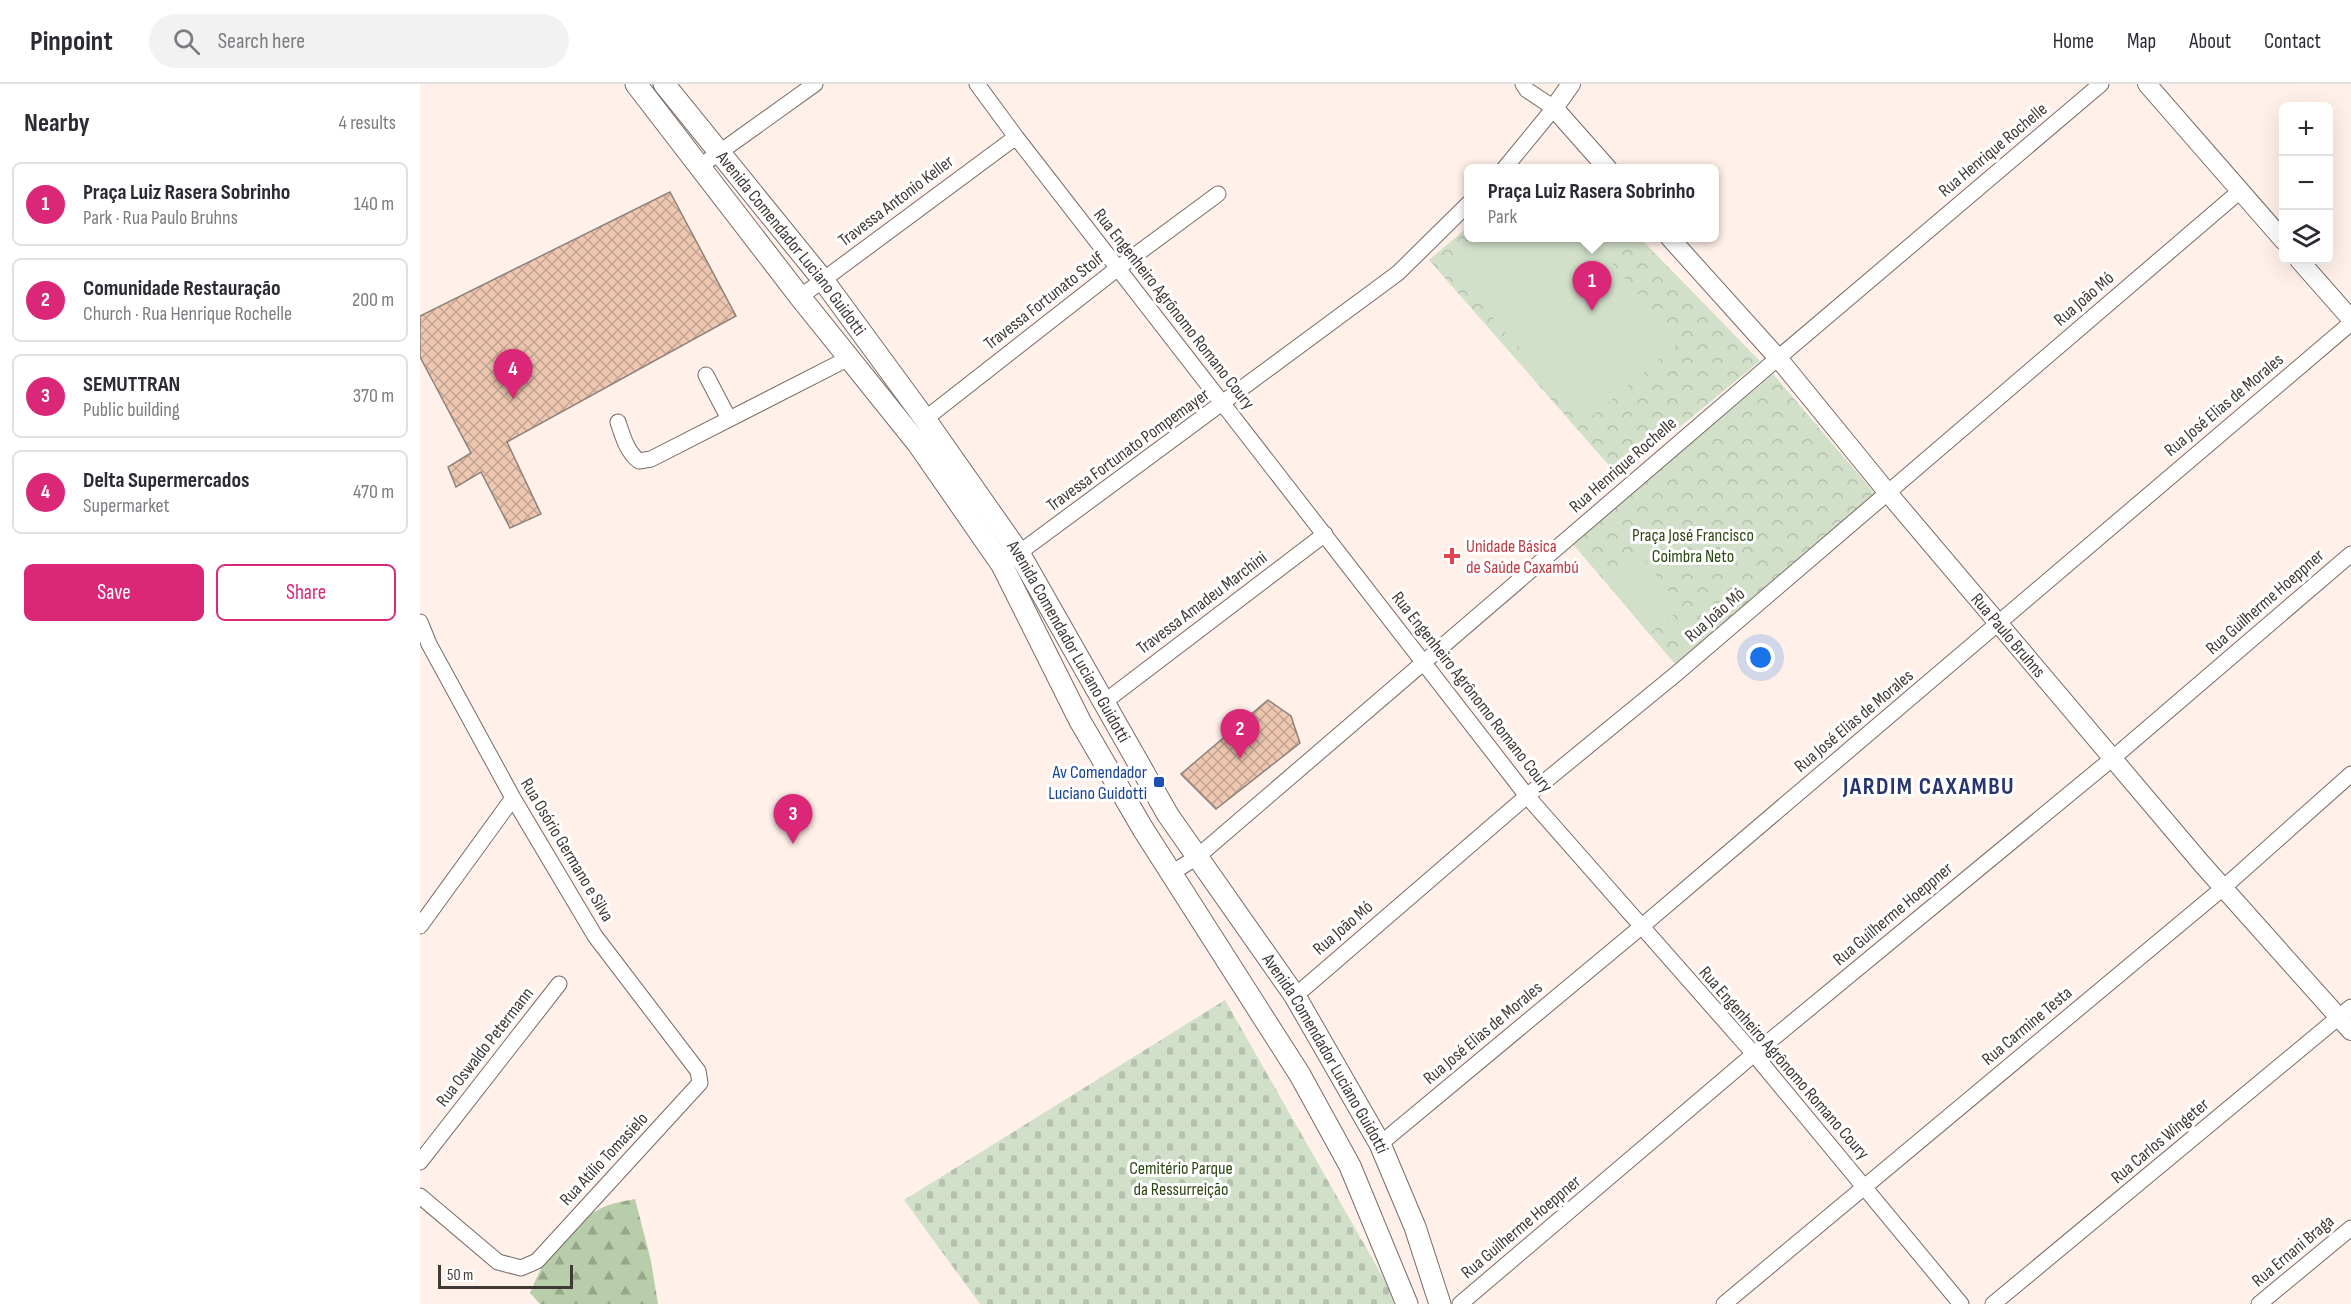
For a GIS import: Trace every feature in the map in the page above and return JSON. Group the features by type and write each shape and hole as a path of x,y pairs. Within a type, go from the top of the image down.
{"main road":[{"name":"Avenida Comendador Luciano Guidotti","path":"636,84 800,297 1010,559 1080,721 1170,874 1300,1075 1350,1166 1407,1304"},
{"name":"Avenida Comendador Luciano Guidotti","path":"663,84 823,280 925,419 1010,559 1103,703 1168,815 1295,996 1380,1144 1415,1227 1440,1304"}],"street":[{"path":"699,167 815,84"},
{"name":"Rua Engenheiro Agrônomo Romano Coury","path":"977,84 1527,796 1754,1054 1961,1304"},
{"path":"1523,84 1527,90 1554,108 1604,164"},
{"path":"1507,164 1571,84"},
{"name":"Rua Henrique Rochelle","path":"1170,874 1197,857 1422,662 2102,84"},
{"path":"2147,84 2279,236"},
{"name":"Travessa Antonio Keller","path":"800,297 1016,137"},
{"name":"Rua João Mó","path":"1295,996 1527,796 1676,674 2240,191"},
{"name":"Travessa Fortunato Stolf","path":"925,419 1118,268 1218,194"},
{"name":"Travessa Fortunato Pompemayer","path":"1010,559 1398,273 1464,208"},
{"name":"Rua Paulo Bruhns","path":"1674,242 1778,358 1888,493 2223,888 2347,1019"},
{"path":"2302,264 2351,321"},
{"name":"Rua José Elias de Morales","path":"1380,1144 1641,927 2351,321"},
{"path":"618,422 633,457 639,461 651,459 849,358"},
{"path":"706,375 729,419"},
{"name":"Travessa Amadeu Marchini","path":"1103,703 1325,534"},
{"name":"Rua Guilherme Hoeppner","path":"1460,1304 1754,1054 2113,758 2351,554"},
{"name":"Rua Osório Germano e Silva","path":"420,622 424,649 595,936 698,1071 700,1083"},
{"name":"Rua Carmine Testa","path":"1724,1304 2223,888 2351,774"},
{"path":"420,926 513,798"},
{"name":"Rua Oswaldo Petermann","path":"420,1162 559,984"},
{"name":"Rua Carlos Wingeter","path":"1993,1304 2347,1019"},
{"name":"Rua Atílio Tomasielo","path":"420,1196 498,1262 521,1268 537,1261 700,1083"},
{"name":"Rua Ernani Braga","path":"2259,1304 2351,1228"}],"green space":[{"path":"1464,230 1464,242 1644,242 1760,361 1619,477 1429,260"},
{"path":"1478,242 1593,242 1680,342 1585,422 1448,267"},
{"name":"Praça José Francisco Coimbra Neto","path":"1773,374 1876,495 1675,664 1572,543"},
{"path":"1640,555 1682,608 1649,634 1607,582"},
{"name":"Cemitério Parque da Ressurreição","path":"1225,1000 1389,1288 1394,1304 980,1304 904,1200"},
{"path":"635,1199 651,1261 658,1304 540,1304 530,1293 543,1266 558,1243 591,1214 615,1203"}],"building":[{"path":"670,192 736,316 507,442 541,514 510,528 481,472 456,487 448,467 471,453 420,357 420,316"},
{"path":"1268,700 1291,716 1300,743 1216,809 1181,774"}],"place":[{"name":"Praça Luiz Rasera Sobrinho","path":"1592,311"},
{"name":"Delta Supermercados","path":"513,399"},
{"name":"Unidade Básica de Saúde Caxambú","path":"1452,556"},
{"name":"Comunidade Restauração","path":"1240,759"},
{"name":"Av Comendador Luciano Guidotti","path":"1159,782"},
{"name":"SEMUTTRAN","path":"793,844"}],"district":[{"name":"JARDIM CAXAMBU","path":"1929,786"}]}
